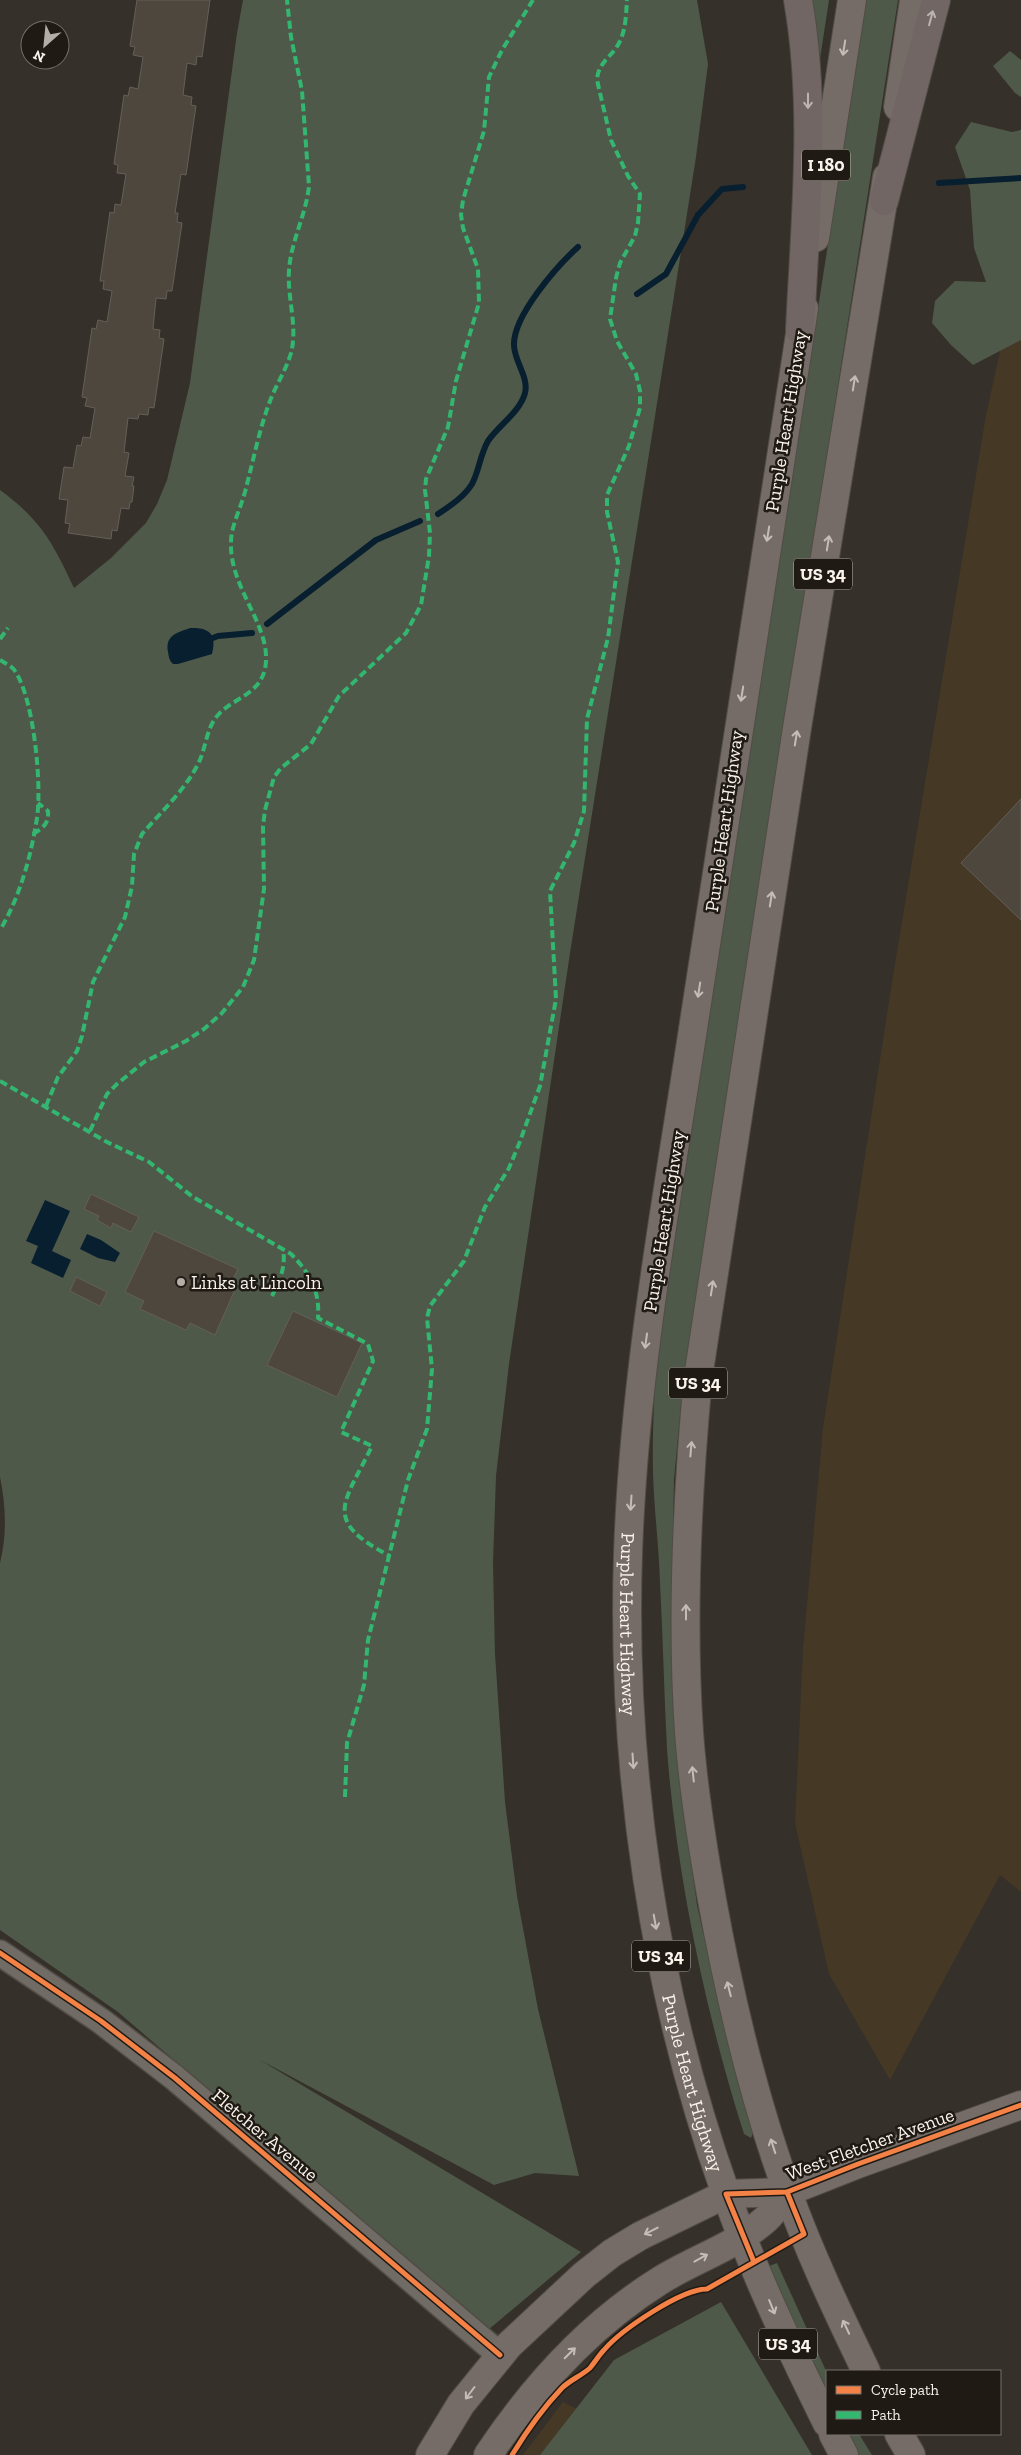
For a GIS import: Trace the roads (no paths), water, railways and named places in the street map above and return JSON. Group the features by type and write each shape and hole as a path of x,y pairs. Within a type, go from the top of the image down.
{"highway":[{"path":"798,0 803,28 808,92 800,330"},
{"path":"884,201 936,0"}],"main road":[{"name":"Purple Heart Highway","path":"826,2421 783,2334 726,2194 681,2040 663,1965 635,1786 630,1712 628,1554 640,1387 649,1322 736,733 852,0"},
{"path":"884,201 914,0"},
{"name":"US 34","path":"866,2370 808,2246 788,2192 752,2076 726,1976 698,1822 689,1732 686,1641 690,1470 698,1378 797,728 884,201"},
{"name":"West Fletcher Avenue","path":"436,2449 461,2404 500,2355 558,2298 612,2253 640,2236 726,2194 788,2192 858,2164 1021,2105"},
{"name":"West Fletcher Avenue","path":"488,2455 536,2388 594,2330 625,2305 662,2280 743,2236 767,2218 788,2192"},
{"path":"834,2435 844,2455"},
{"path":"900,2435 911,2455"}],"street":[{"name":"Fletcher Avenue","path":"0,1953 101,2021 160,2066 500,2355"}],"water":[{"path":"190,628 203,629 213,637 212,654 173,664 170,660 168,642 173,636"},
{"path":"45,1200 70,1211 52,1251 71,1260 63,1278 31,1263 38,1246 26,1241"},
{"path":"87,1234 101,1240 120,1253 115,1262 98,1258 80,1249"}],"waterway":[{"path":"939,183 1021,178"},
{"path":"637,294 666,274 698,215 722,189 743,187"},
{"path":"438,514 469,489 488,441 519,406 526,387 516,357 514,345 516,333 528,306 538,292 559,266 578,247"},
{"path":"267,624 376,540 420,521"},
{"path":"205,641 218,636 252,633"}],"place":[{"name":"Links at Lincoln","path":"181,1282"}]}
